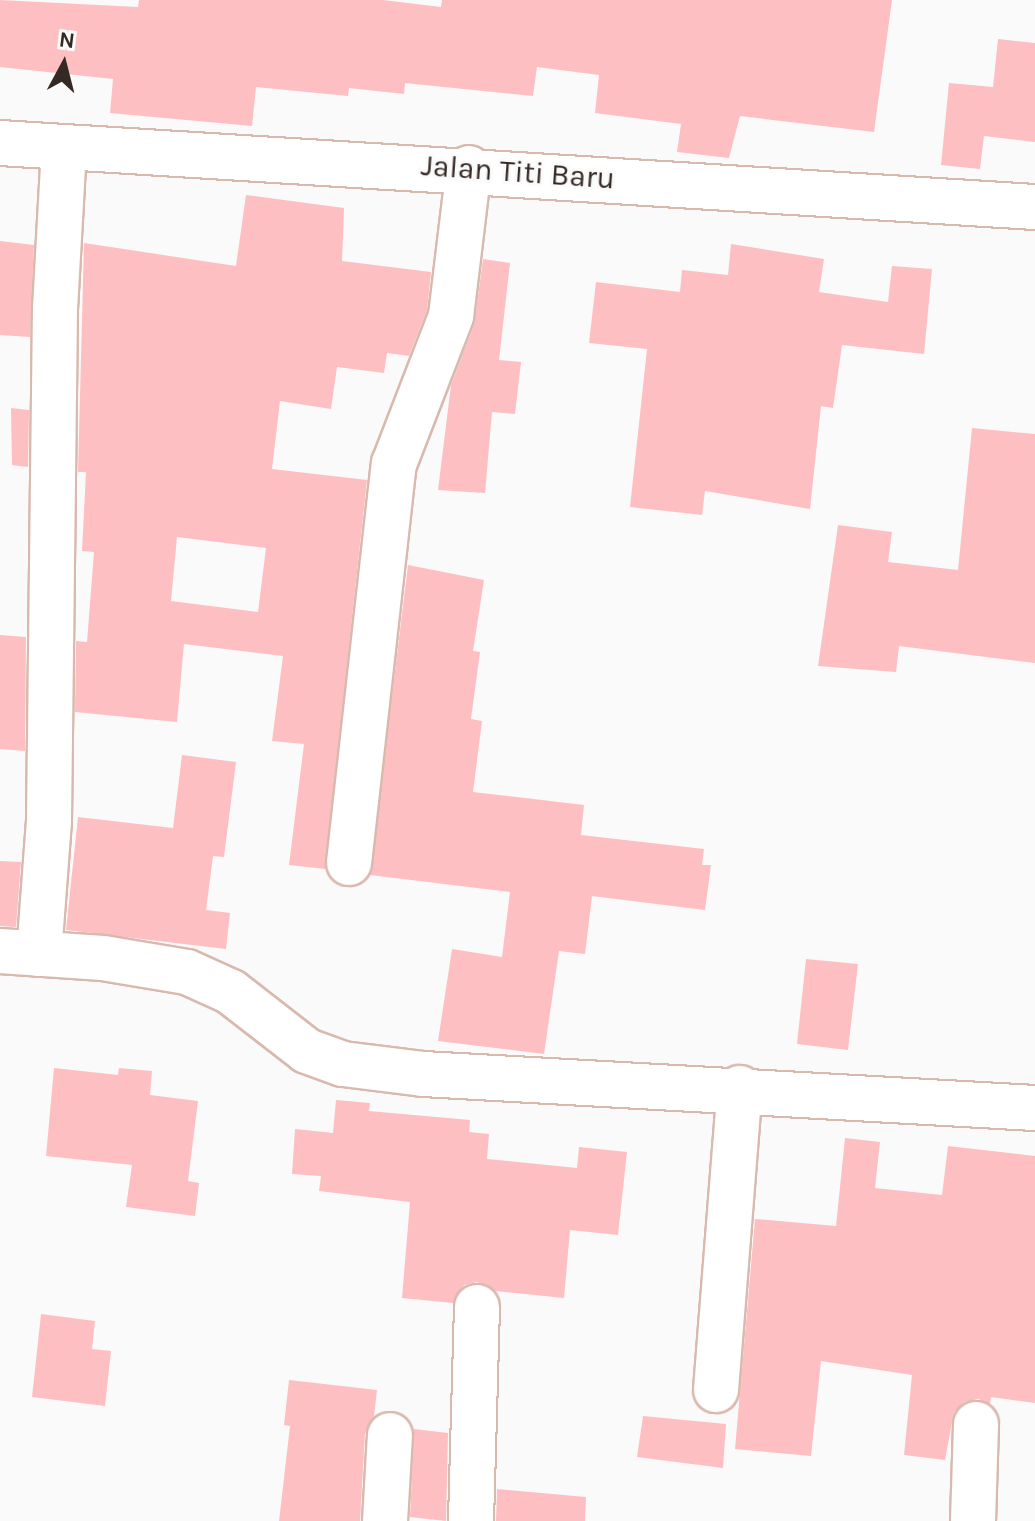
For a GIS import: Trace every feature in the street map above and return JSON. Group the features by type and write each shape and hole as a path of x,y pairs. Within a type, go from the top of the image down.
{"street":[{"name":"Jalan Titi Baru","path":"0,143 469,168 1035,207"},
{"path":"64,147 55,309 49,821 20,952 187,972 231,992 307,1051 343,1064 423,1074 740,1088 1035,1108"},
{"path":"349,863 394,464 451,316 469,168"},
{"path":"716,1390 740,1088"},
{"path":"471,1521 477,1307"},
{"path":"973,1521 976,1424"},
{"path":"385,1521 390,1435"}],"building":[{"path":"0,0 138,7 139,0 383,0 441,7 442,0 892,0 874,132 740,116 729,158 677,152 681,124 595,113 599,75 537,67 533,96 405,83 404,94 349,88 348,96 256,87 252,126 110,113 113,79 0,67"},
{"path":"998,39 1035,43 1035,142 984,136 980,169 941,165 949,83 993,87"},
{"path":"246,195 344,208 342,261 431,272 427,310 409,356 387,353 384,373 337,367 331,409 280,401 272,469 367,480 325,869 289,865 304,744 272,741 283,656 184,644 177,722 75,712 76,641 87,642 94,552 82,551 86,472 78,472 84,243 236,266","holes":["177,537 266,548 258,612 171,601"]},
{"path":"0,241 34,245 30,337 0,335"},
{"path":"731,244 824,259 819,292 888,302 892,266 932,269 924,354 842,345 833,408 821,406 810,509 705,491 702,515 630,507 647,349 589,343 596,282 680,292 682,270 728,275"},
{"path":"483,259 510,263 499,360 521,362 515,414 492,412 485,493 438,490 451,385 474,325"},
{"path":"11,408 29,410 28,467 12,465"},
{"path":"972,428 1035,434 1035,663 899,646 896,672 818,666 838,525 892,532 888,562 958,570"},
{"path":"408,565 484,580 473,651 480,652 471,719 482,721 473,792 584,805 581,835 704,849 702,865 711,865 705,910 592,896 585,954 559,951 544,1054 438,1041 452,949 502,957 510,892 370,875"},
{"path":"0,635 26,637 25,751 0,749"},
{"path":"182,755 236,762 224,857 213,856 206,910 230,913 226,949 66,930 78,817 173,828"},
{"path":"0,861 21,862 16,927 0,926"},
{"path":"806,959 858,964 848,1050 797,1044"},
{"path":"54,1068 118,1075 119,1068 152,1071 150,1095 198,1101 188,1181 199,1183 195,1216 126,1207 132,1165 46,1156"},
{"path":"336,1100 370,1103 369,1111 470,1120 469,1132 489,1134 487,1159 577,1168 579,1147 627,1152 618,1235 570,1230 564,1298 495,1291 477,1282 464,1285 453,1303 402,1298 410,1202 319,1191 321,1176 292,1174 295,1129 333,1133"},
{"path":"845,1138 880,1142 875,1188 942,1195 948,1146 1035,1156 1035,1403 991,1397 990,1404 978,1399 964,1402 954,1412 945,1460 904,1455 912,1375 821,1361 811,1456 735,1449 755,1219 836,1226"},
{"path":"41,1314 95,1321 92,1349 111,1351 105,1406 32,1397"},
{"path":"289,1380 377,1390 374,1416 365,1434 360,1521 279,1521 290,1426 284,1425"},
{"path":"643,1416 726,1424 723,1468 637,1457"},
{"path":"414,1429 448,1433 446,1521 410,1517"},
{"path":"497,1489 586,1497 585,1521 496,1521"}]}
